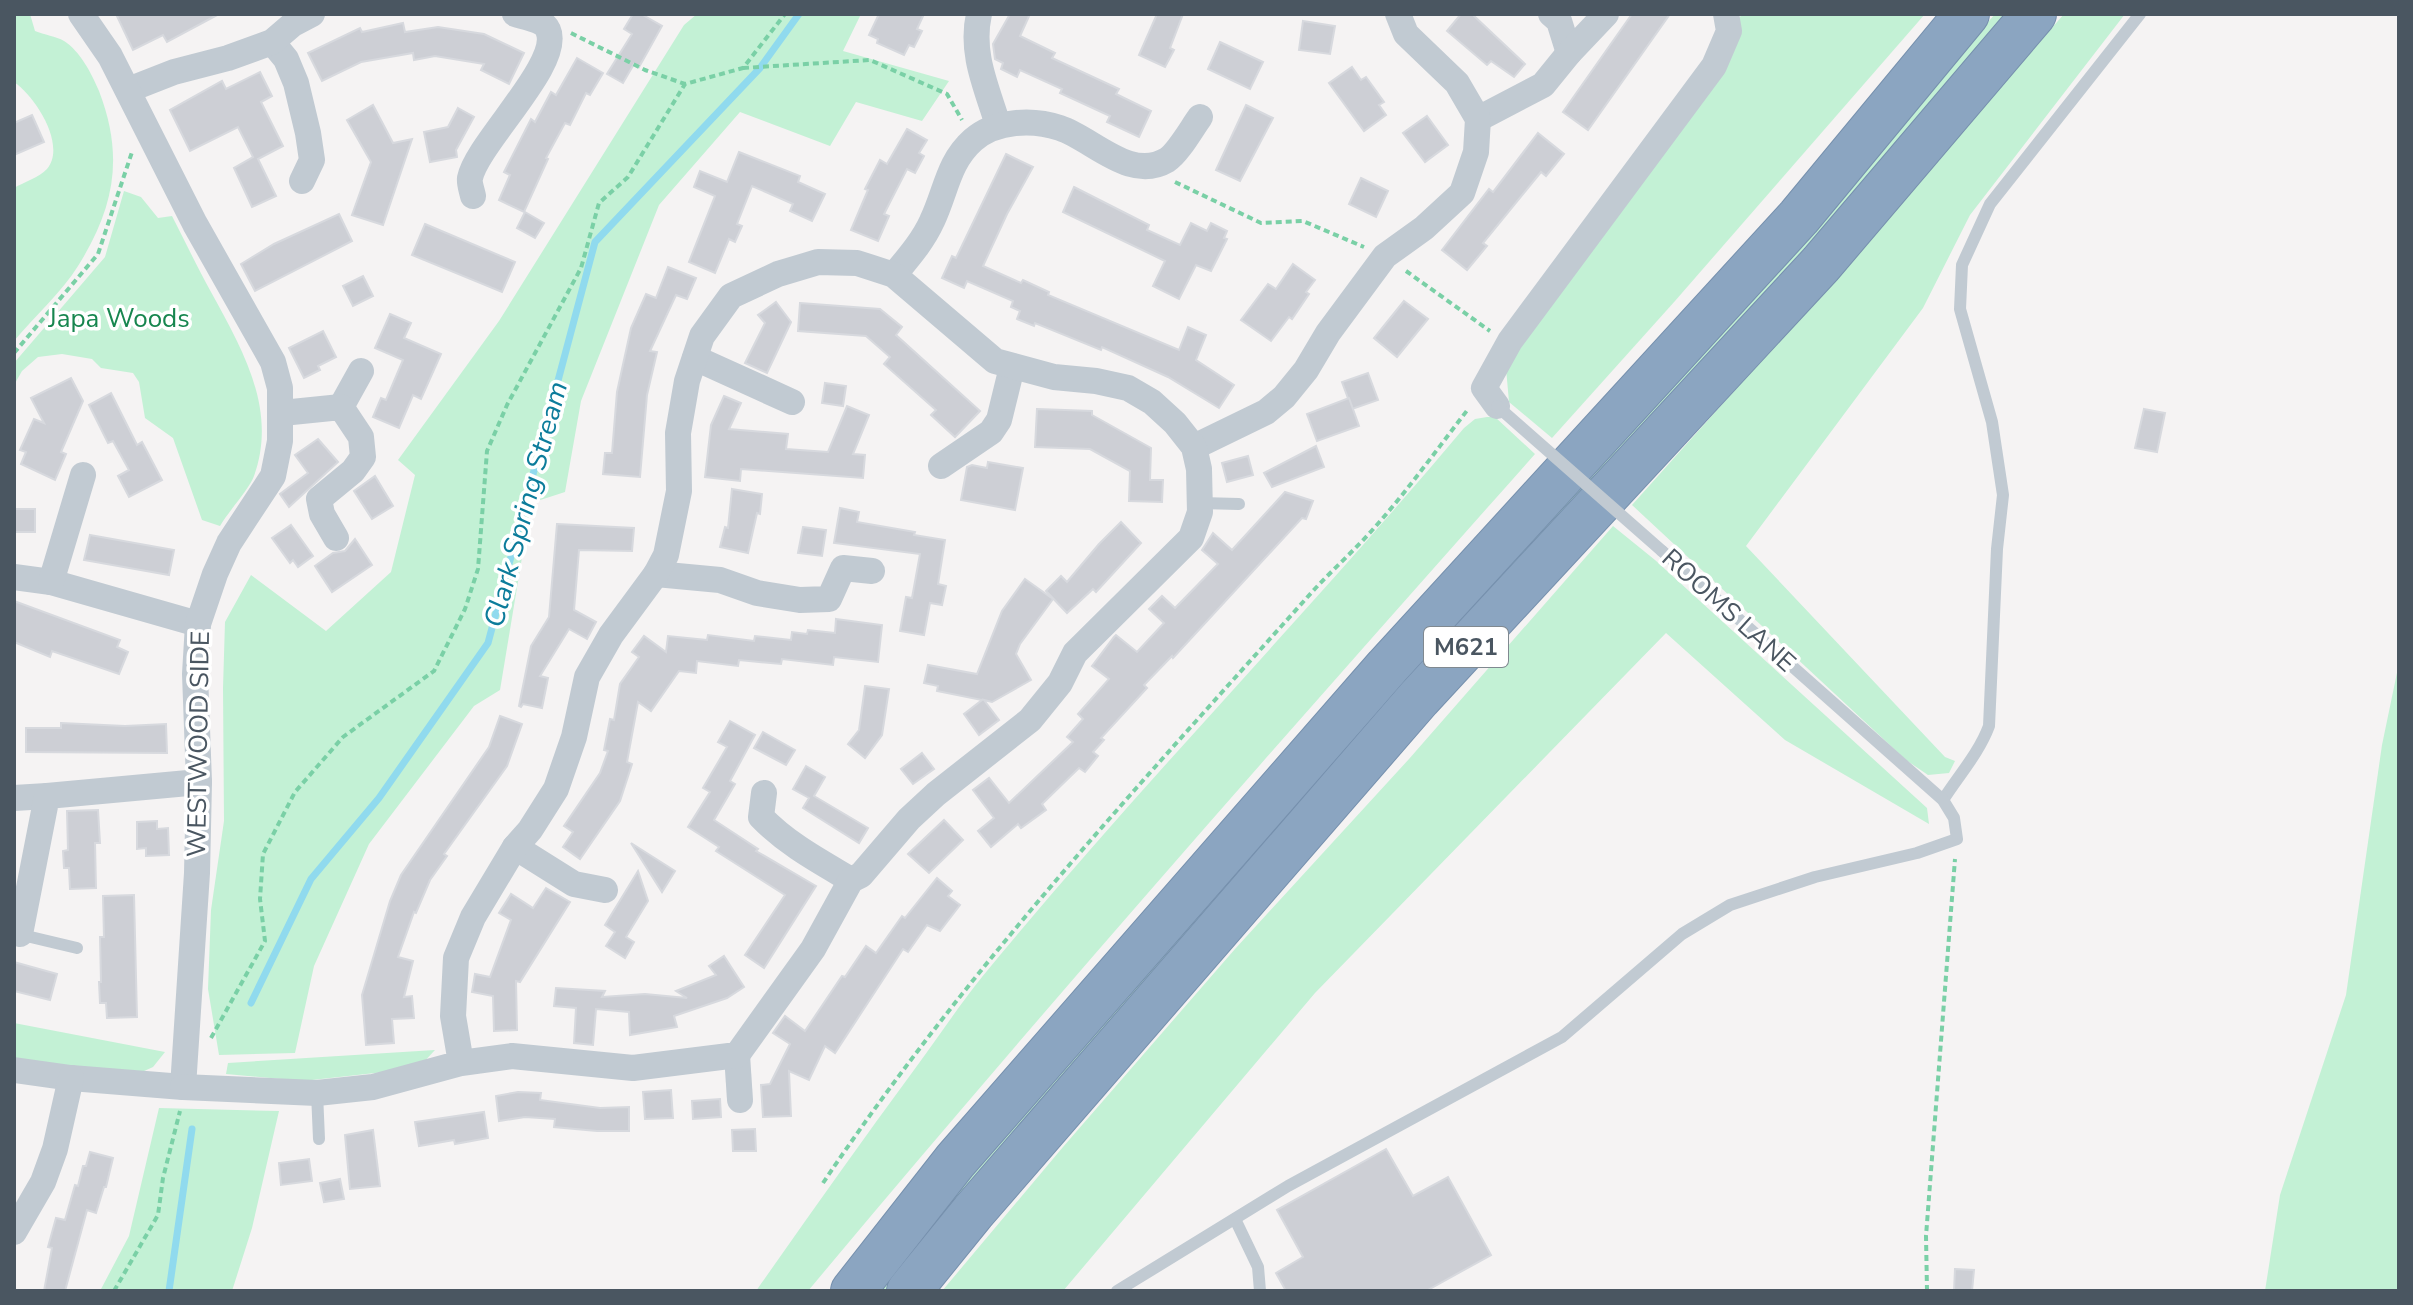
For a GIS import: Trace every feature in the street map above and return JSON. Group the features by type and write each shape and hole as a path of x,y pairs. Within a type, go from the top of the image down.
{"highway":[{"name":"M621","path":"853,1291 955,1161 1387,667 1799,217 1967,14"},
{"name":"M621","path":"909,1291 973,1212 1419,698 1821,264 2034,14"}],"street":[{"name":"WESTWOOD SIDE","path":"81,14 110,56 195,224 273,362 280,388 282,413 273,476 229,543 198,624 195,674 199,782 197,873 183,1087"},
{"path":"128,90 272,42 293,24 312,14"},
{"path":"979,14 975,35 978,66 998,125"},
{"path":"1194,447 1266,412 1284,397 1385,256 1424,228 1462,193 1476,152 1478,119 1457,83 1406,34 1398,14"},
{"path":"1551,14 1559,21 1569,53"},
{"path":"1478,119 1543,85 1606,14"},
{"path":"1491,397 1510,341 1714,66 1729,31 1726,14"},
{"path":"473,196 469,179 479,159 526,92 550,41 548,29 525,17"},
{"path":"272,42 286,59 296,83 316,168"},
{"path":"894,275 933,220 955,161 974,139 998,125 1028,123 1060,128 1102,153 1163,171 1200,117"},
{"path":"461,1063 453,1016 456,958 473,917 515,847 530,830 556,789 574,737 587,677 611,635 656,574 666,555 679,491 678,433 687,381 702,336 731,296 778,274 818,262 857,263 894,275 995,361 1012,367 1128,388 1152,402 1194,447 1199,469 1200,512 1191,538 1075,653 1060,683 1030,720 936,794 909,819 861,875 851,880 813,949 737,1055 740,1100"},
{"path":"695,358 792,402"},
{"path":"941,466 991,432 999,420 1012,367"},
{"path":"341,407 361,371"},
{"path":"282,413 341,407"},
{"path":"336,538 322,514 319,499 353,471 363,457 361,437 341,407"},
{"path":"51,582 83,475"},
{"path":"656,574 720,580 757,593 800,600 829,599 843,568 872,571"},
{"path":"14,577 51,582 198,624"},
{"path":"14,798 199,782"},
{"path":"764,793 761,817 774,831 799,850 851,880"},
{"path":"17,934 47,796"},
{"path":"515,847 574,884 605,890"},
{"path":"14,1070 183,1087 317,1093 373,1087 461,1063 512,1056 633,1068 737,1055"},
{"path":"14,1232 43,1182 55,1149 71,1078"}],"lane":[{"path":"1943,800 1967,763 1981,749 1989,726 1997,549 2003,495 1992,422 1960,309 1962,265 1990,204 2140,14"},
{"name":"ROOMS LANE","path":"1491,397 1943,800 1954,818 1957,839"},
{"path":"1200,503 1239,504"},
{"path":"1117,1291 1288,1186 1562,1037 1682,934 1730,905 1815,877 1917,853 1957,839"},
{"path":"17,934 77,948"},
{"path":"317,1093 319,1139"},
{"path":"1235,1219 1258,1267 1260,1291"}],"path":[{"path":"743,68 785,14"},
{"path":"525,17 579,35 645,70 685,84 743,68 870,60 947,94 974,139"},
{"path":"211,1039 265,941 260,899 263,854 295,792 343,737 434,671 459,622 478,569 487,451 507,405 581,268 599,203 628,177 685,84"},
{"path":"14,353 98,254 143,120"},
{"path":"1163,171 1261,223 1303,221 1385,256 1487,330 1510,341"},
{"path":"823,1183 978,973 1189,730 1491,397"},
{"path":"1927,1291 1926,1236 1957,839"},
{"path":"114,1291 158,1215 163,1178 178,1126 183,1087"}],"green space":[{"name":"Japa Woods","path":"14,14 30,14 35,31 64,41 85,63 107,115 113,159 107,202 91,244 64,285 14,341 14,188 47,169 53,147 39,109 14,82"},
{"path":"697,14 861,14 843,51 949,81 922,121 856,102 830,146 740,112 659,205 581,401 565,492 531,503 500,690 474,706 369,844 314,966 295,1053 219,1055 208,989 211,910 224,821 225,622 251,575 326,631 391,572 415,475 398,460 499,321 684,25"},
{"path":"1742,14 1925,14 1552,438 1509,402 1506,368"},
{"path":"1995,14 2007,14 1828,222 1410,689 888,1291 876,1291 922,1233 1185,932 1821,215"},
{"path":"2064,14 2125,14 1970,215 1923,308 1746,546 1945,757 1955,761 1949,773 1928,775 1906,760 1632,505"},
{"name":"Japa Woods","path":"124,191 141,197 158,218 172,216 234,335 253,380 262,427 260,451 252,481 220,526 202,520 173,438 145,418 139,382 133,373 101,368 92,359 62,354 38,357 22,371 14,385 14,363 105,257"},
{"path":"1495,417 1535,454 1077,974 808,1291 756,1291 956,1011 1040,907 1464,428 1475,419"},
{"path":"1613,526 1655,560 1927,808 1929,824 1785,740 1666,633 1315,993 1063,1291 942,1291 1235,949 1409,759"},
{"path":"2399,663 2399,1291 2265,1291 2280,1195 2346,995 2382,745"},
{"path":"14,1023 165,1052 153,1067 142,1072 30,1063 14,1059"},
{"path":"435,1050 422,1064 393,1071 303,1081 226,1074 228,1063"},
{"path":"159,1108 279,1111 252,1228 232,1291 100,1291 129,1236"}],"building":[{"path":"116,14 219,14 167,42 163,35 133,50"},
{"path":"633,14 641,14 662,26 639,67 634,64 623,83 607,74 632,34 624,29"},
{"path":"879,14 924,14 917,29 922,31 914,47 909,45 904,55 877,43 878,39 869,35"},
{"path":"1010,14 1030,14 1020,36 1055,53 1052,58 1119,89 1116,94 1151,111 1139,137 1107,122 1110,116 1060,93 1062,89 1020,70 1017,77 1001,69 1003,63 995,59 993,44"},
{"path":"1157,14 1183,14 1170,48 1174,50 1165,67 1139,55"},
{"path":"1461,14 1472,14 1525,64 1514,77 1491,61 1487,65 1447,31"},
{"path":"1632,14 1670,14 1588,130 1563,112"},
{"path":"1303,21 1335,26 1330,54 1299,50"},
{"path":"403,23 405,32 438,27 484,34 524,53 509,84 481,70 484,64 435,56 414,60 413,53 361,62 322,81 308,53 360,28 362,32"},
{"path":"1220,42 1263,62 1250,89 1208,69"},
{"path":"577,58 603,73 590,95 586,93 570,125 565,123 546,158 524,212 499,200 510,175 504,172 531,119 535,122 551,92 556,95"},
{"path":"1352,67 1361,80 1366,77 1384,102 1379,105 1386,115 1364,131 1329,83"},
{"path":"260,72 272,96 261,102 283,146 258,159 276,196 252,207 234,168 253,157 238,127 190,151 170,110 222,81 226,89"},
{"path":"373,105 393,143 412,139 383,225 352,215 371,162 347,120"},
{"path":"1246,105 1273,118 1240,181 1216,170"},
{"path":"458,108 474,117 456,150 457,157 430,162 424,132 448,127"},
{"path":"32,115 44,142 14,155 14,123"},
{"path":"1427,116 1448,145 1425,162 1403,133"},
{"path":"907,129 927,140 919,153 924,156 915,173 907,169 884,214 889,216 878,241 851,230 868,190 865,189 880,160 887,164"},
{"path":"1538,133 1564,154 1546,176 1541,172 1483,243 1487,246 1467,270 1442,250 1489,189 1493,192"},
{"path":"739,152 800,176 798,182 825,194 812,221 790,211 793,204 752,186 737,224 742,226 735,242 729,239 715,273 689,262 715,196 694,187 700,171 727,182"},
{"path":"1006,154 1033,167 983,266 1021,283 1023,280 1049,292 1048,295 1179,350 1188,327 1206,335 1196,360 1234,385 1219,408 1168,377 1102,347 1101,350 1035,323 1034,326 1017,319 1020,311 1011,307 1013,301 967,281 964,288 942,278 952,256 956,258"},
{"path":"1361,178 1388,191 1376,217 1349,204"},
{"path":"1074,187 1149,225 1147,230 1180,245 1191,223 1207,231 1211,223 1227,231 1224,238 1227,239 1211,271 1196,265 1179,299 1153,286 1165,261 1063,212"},
{"path":"525,212 544,223 535,238 517,228"},
{"path":"339,214 352,241 255,291 241,264 274,244"},
{"path":"425,224 515,262 502,292 412,255"},
{"path":"1293,264 1315,280 1292,319 1289,317 1271,341 1241,320 1268,284 1276,289"},
{"path":"668,267 696,278 687,299 676,295 650,351 657,352 647,395 640,477 603,474 605,453 612,453 617,392 631,328 646,294 656,298"},
{"path":"363,276 373,296 353,306 343,286"},
{"path":"1404,301 1428,319 1397,357 1374,338"},
{"path":"776,302 791,322 767,373 745,363 765,323 758,315"},
{"path":"800,303 880,309 902,327 896,335 980,411 955,437 931,415 936,410 884,364 890,357 866,336 798,331"},
{"path":"390,314 411,323 404,338 441,354 421,399 413,395 399,428 373,417 381,398 386,400 403,360 375,348"},
{"path":"323,331 336,357 304,378 289,348"},
{"path":"1368,373 1378,400 1352,409 1342,382"},
{"path":"71,378 83,401 61,452 66,454 55,480 21,464 26,452 20,450 34,419 44,423 31,398"},
{"path":"825,383 846,386 843,406 822,403"},
{"path":"111,393 137,445 142,442 162,480 129,497 118,476 129,470 113,441 108,443 89,405"},
{"path":"724,396 741,403 729,429 788,434 786,449 828,452 847,406 869,415 853,454 865,455 863,478 741,469 740,481 705,477 711,425"},
{"path":"1349,398 1359,426 1317,441 1307,414"},
{"path":"1037,409 1092,411 1092,415 1151,448 1150,480 1163,480 1162,502 1129,501 1130,471 1090,449 1035,447"},
{"path":"2144,409 2165,413 2157,452 2135,448"},
{"path":"318,439 338,462 289,507 280,494 308,473 295,455"},
{"path":"1316,446 1324,467 1272,487 1264,473"},
{"path":"1248,456 1253,475 1227,482 1222,463"},
{"path":"988,462 1023,468 1015,510 961,500 967,467 987,468"},
{"path":"375,476 393,506 372,519 354,491"},
{"path":"732,489 762,494 760,514 757,513 748,553 720,547 725,527 728,528"},
{"path":"1285,492 1313,501 1306,519 1302,518 1173,658 1144,685 1147,688 1101,738 1104,740 1093,752 1098,756 1085,772 1079,768 1042,804 1046,810 1021,828 1018,824 991,847 978,831 994,818 973,790 989,778 1009,803 1073,742 1067,737 1083,719 1078,714 1109,679 1092,666 1114,637 1116,635 1137,652 1164,623 1149,609 1162,596 1175,608 1218,564 1202,550 1213,533 1232,550"},
{"path":"840,508 859,512 857,522 945,540 938,584 946,586 942,605 930,603 924,635 900,631 906,597 912,598 920,554 834,543"},
{"path":"14,509 35,509 35,532 14,532"},
{"path":"1121,522 1141,543 1096,592 1093,589 1067,613 1046,591 1061,576 1067,582"},
{"path":"557,524 634,528 632,551 579,550 574,610 596,622 587,639 569,629 540,676 548,678 542,708 523,704 521,707 531,646 549,617"},
{"path":"291,525 313,556 298,567 293,560 290,563 272,538"},
{"path":"803,527 826,530 822,556 798,553"},
{"path":"90,535 174,550 169,575 84,560"},
{"path":"355,539 372,565 332,592 315,566 333,553 345,551"},
{"path":"1025,579 1053,599 1016,654 1031,680 992,702 984,700 999,720 979,735 964,714 982,700 937,691 938,686 924,683 928,665 977,674 1002,611"},
{"path":"14,601 120,640 117,647 128,652 119,674 52,651 50,657 14,642"},
{"path":"836,619 882,625 878,662 834,657 833,665 782,659 781,664 739,660 738,666 697,661 696,673 679,671 651,711 638,702 627,762 632,764 620,801 580,859 563,847 573,832 564,826 600,773 608,751 604,750 610,719 614,720 620,684 639,657 632,652 644,636 666,652 668,636 707,640 708,635 754,641 755,636 791,640 792,632 835,633"},
{"path":"865,686 889,689 882,735 865,758 848,744 859,730"},
{"path":"500,716 522,724 507,766 444,854 447,856 430,880 414,912 398,957 413,961 404,997 412,996 414,1018 392,1019 394,1043 366,1045 362,995 390,901 401,875 489,747"},
{"path":"730,721 755,735 730,781 735,784 714,820 758,849 756,851 816,886 764,968 745,955 785,895 716,851 719,847 688,827 710,792 703,788 727,747 718,742"},
{"path":"61,723 166,724 167,753 26,752 26,728 61,728"},
{"path":"763,732 795,750 786,765 754,748"},
{"path":"922,753 934,769 913,784 901,769"},
{"path":"806,766 825,777 814,796 868,828 859,843 803,808 809,798 793,789"},
{"path":"98,810 100,843 95,843 96,888 70,889 69,868 64,868 63,851 68,850 67,811"},
{"path":"944,820 963,840 929,873 908,854"},
{"path":"157,821 157,829 168,828 169,855 146,856 146,848 137,849 137,822"},
{"path":"631,843 675,871 662,892"},
{"path":"638,871 648,901 626,937 634,942 625,958 606,946 615,932 605,925"},
{"path":"937,878 952,891 948,896 960,905 940,931 927,925 908,952 903,949 835,1053 825,1046 809,1080 789,1071 791,1116 763,1117 761,1085 770,1084 790,1044 773,1033 785,1016 805,1031 866,946 876,953 902,916 905,918"},
{"path":"546,888 570,902 520,982 516,981 517,1030 494,1031 493,996 472,992 475,974 490,977 511,920 499,913 511,894 533,908"},
{"path":"134,895 137,1017 107,1018 106,1003 100,1003 99,982 100,937 104,937 103,896"},
{"path":"724,956 744,987 727,998 674,1016 677,1027 630,1035 629,1012 596,1009 593,1045 574,1043 576,1008 554,1006 556,988 605,991 602,997 645,994 687,998 676,991 716,975 709,966"},
{"path":"14,962 57,974 50,1000 14,991"},
{"path":"671,1090 673,1118 645,1119 643,1092"},
{"path":"518,1092 541,1093 540,1100 600,1108 629,1107 629,1131 554,1127 555,1119 525,1117 499,1121 496,1096"},
{"path":"720,1099 721,1117 693,1119 692,1101"},
{"path":"484,1112 488,1138 419,1146 415,1122"},
{"path":"755,1129 756,1151 733,1151 732,1130"},
{"path":"373,1130 380,1186 350,1189 345,1135"},
{"path":"1386,1149 1413,1196 1448,1177 1491,1255 1426,1291 1286,1291 1276,1273 1303,1257 1277,1210"},
{"path":"90,1152 113,1158 106,1187 96,1213 87,1210 65,1291 44,1291 52,1248 48,1247 56,1218 65,1220 75,1185 78,1186"},
{"path":"309,1159 312,1181 281,1185 279,1163"},
{"path":"340,1179 344,1199 324,1202 320,1183"},
{"path":"1955,1269 1974,1270 1972,1291 1954,1291"}],"waterway":[{"name":"Clark Spring Stream","path":"251,1003 311,879 379,798 488,643 595,242 760,68 799,14"},
{"name":"Clark Spring Stream","path":"169,1291 192,1129"}]}
